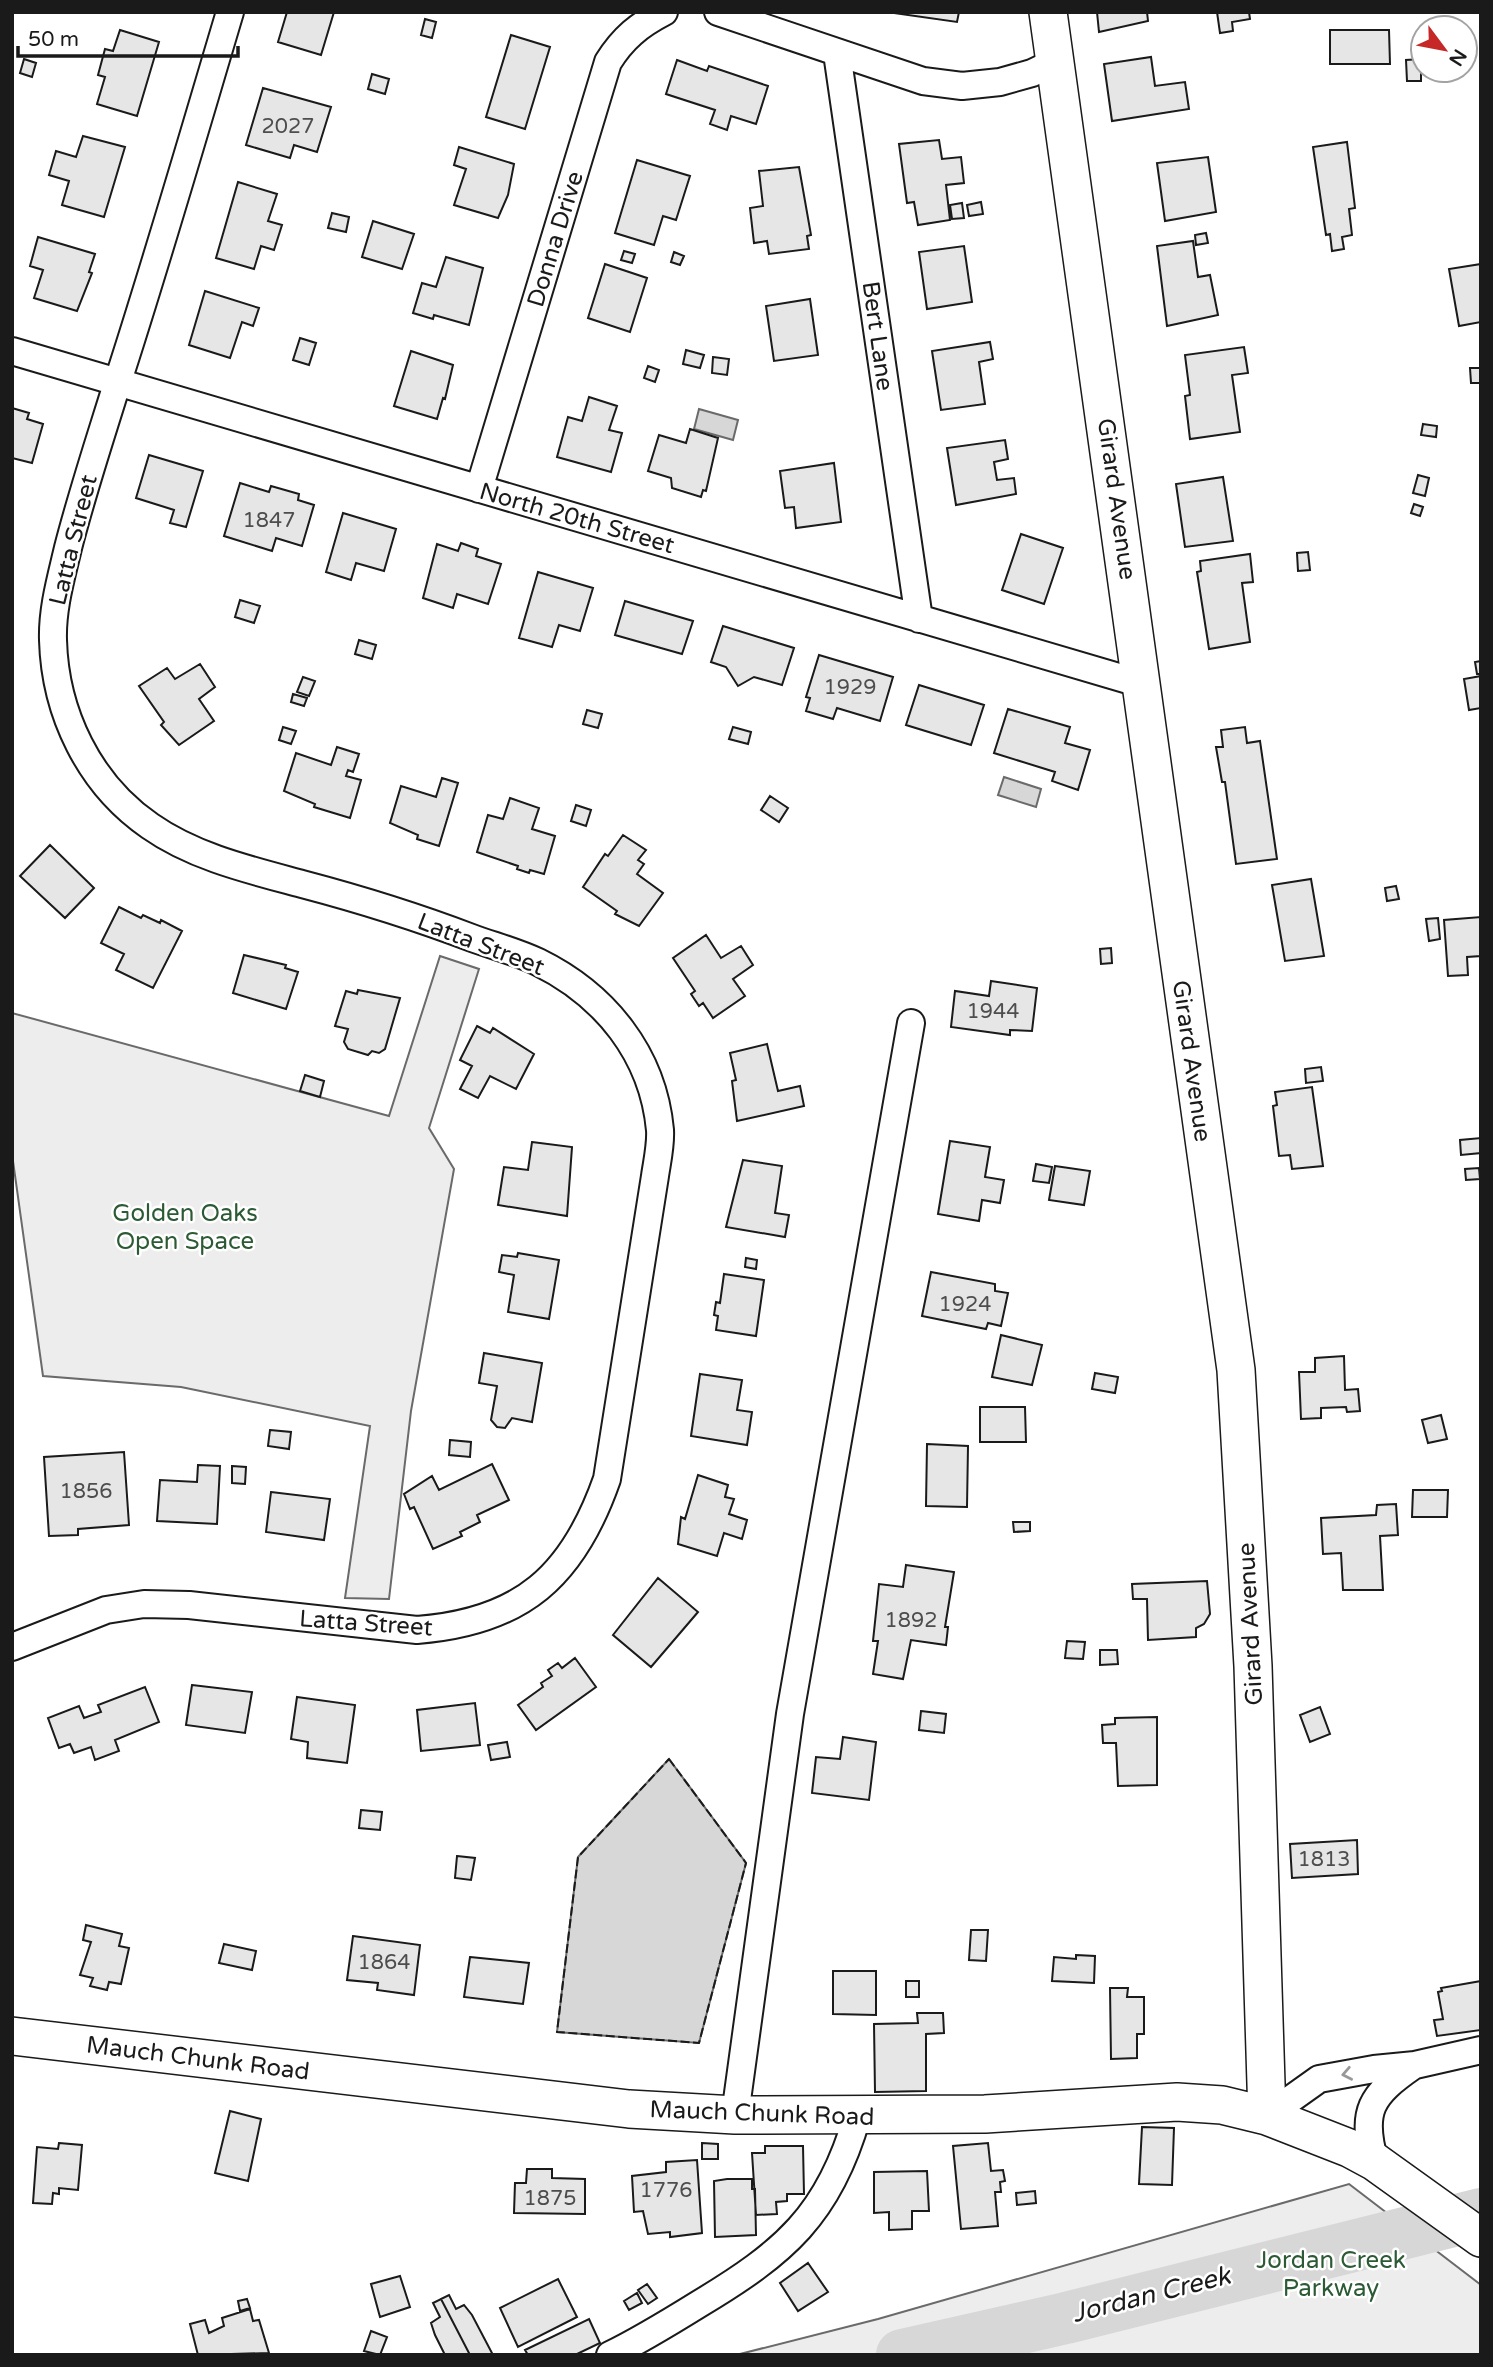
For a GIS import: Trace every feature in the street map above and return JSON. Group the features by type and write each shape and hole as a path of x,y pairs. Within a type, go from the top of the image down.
{"street":[{"name":"Latta Street","path":"12,1647 106,1610 144,1604 188,1605 418,1630 450,1628 488,1618 549,1580 571,1556 592,1523 607,1479 660,1133 654,1096 640,1060 622,1027 606,1009 569,980 536,961 444,927 227,863 174,841 148,825 114,794 90,764 68,722 57,681 53,638 57,595 74,523 230,12"},
{"name":"Donna Drive","path":"479,489 608,62 621,43 640,24 664,12"},
{"path":"718,12 923,81 962,86 1000,82 1032,73 1055,62"},
{"name":"Girard Avenue","path":"1048,12 1142,684 1186,1028 1236,1370 1253,1666 1267,2116"},
{"name":"Bert Lane","path":"837,53 919,619"},
{"name":"North 20th Street","path":"12,352 1142,684"},
{"path":"735,2115 790,1714 911,1023"},
{"name":"Mauch Chunk Road","path":"12,2036 629,2109 735,2115 857,2116 985,2114 1177,2102 1222,2105 1267,2116 1325,2137 1375,2162 1481,2238"},
{"path":"1267,2116 1319,2079 1374,2068 1415,2065 1481,2050"},
{"path":"1375,2162 1367,2136 1367,2116 1388,2084 1415,2065"},
{"path":"610,2355 756,2270 786,2245 810,2217 835,2177 857,2116"}],"shaded area":[{"path":"699,409 738,420 733,440 694,429"},
{"path":"1004,777 1041,789 1036,807 998,795"},
{"name":"Golden Oaks Open Space","path":"440,956 479,969 429,1128 454,1169 411,1411 389,1599 345,1598 370,1426 181,1387 43,1376 12,1154 12,1013 389,1116"},
{"path":"669,1759 746,1863 699,2043 557,2032 578,1857"},
{"name":"Jordan Creek Parkway","path":"1349,2184 1481,2285 1481,2355 736,2355 878,2319"}],"building":[{"path":"287,12 334,12 321,55 278,42"},
{"path":"887,12 959,12 957,22"},
{"path":"1097,12 1147,12 1148,21 1099,32"},
{"path":"1217,12 1249,12 1250,19 1232,22 1233,31 1220,33"},
{"path":"425,19 436,22 432,38 421,35"},
{"path":"120,30 159,42 137,116 97,104 105,77 98,75 105,49 113,51"},
{"path":"1330,30 1389,30 1390,64 1330,64"},
{"path":"511,35 550,47 525,129 486,117"},
{"path":"1151,57 1155,86 1185,82 1189,109 1112,121 1104,64"},
{"path":"24,59 36,63 32,77 20,73"},
{"path":"677,60 707,71 709,66 768,86 756,124 731,116 727,130 710,124 715,110 666,94"},
{"path":"1406,60 1409,60 1409,81 1407,81"},
{"path":"372,74 389,79 385,94 368,89"},
{"path":"263,88 331,107 317,152 294,145 290,158 246,145"},
{"path":"83,136 125,147 104,217 62,205 69,181 49,175 56,151 76,157"},
{"path":"939,140 942,159 961,157 964,183 946,185 950,220 918,225 914,202 907,203 899,144"},
{"path":"1347,142 1355,208 1349,209 1352,235 1342,237 1344,249 1332,251 1330,234 1326,235 1313,147"},
{"path":"459,147 514,164 508,195 498,218 454,205 466,169 454,165"},
{"path":"1208,157 1216,212 1165,221 1157,163"},
{"path":"637,160 690,176 676,220 663,216 654,245 615,233"},
{"path":"799,167 811,235 807,236 809,249 769,254 767,241 754,243 750,208 763,206 759,171"},
{"path":"238,182 277,194 268,221 282,225 274,250 261,246 254,269 216,258"},
{"path":"981,202 983,214 969,216 967,205"},
{"path":"962,203 964,218 952,219 950,205"},
{"path":"332,213 349,217 346,232 328,228"},
{"path":"373,221 414,234 402,269 362,257"},
{"path":"1206,233 1208,243 1196,245 1195,235"},
{"path":"38,237 95,254 89,272 92,273 77,311 34,298 43,270 30,266"},
{"path":"1193,241 1198,277 1210,275 1218,315 1167,326 1157,246"},
{"path":"964,246 972,302 927,309 919,252"},
{"path":"624,251 635,254 632,263 621,260"},
{"path":"674,252 684,256 680,265 671,262"},
{"path":"446,257 483,268 469,325 434,315 433,319 413,313 422,283 436,287"},
{"path":"605,264 647,278 630,332 588,318"},
{"path":"1481,264 1481,322 1459,326 1449,269"},
{"path":"205,291 259,308 253,326 242,322 230,358 189,345"},
{"path":"810,299 818,355 774,361 766,306"},
{"path":"300,338 316,343 309,365 293,360"},
{"path":"990,342 993,359 979,362 985,404 941,410 932,351"},
{"path":"1244,347 1248,373 1232,375 1240,432 1190,439 1185,396 1190,395 1185,355"},
{"path":"686,350 704,355 700,368 683,364"},
{"path":"411,351 453,365 437,419 394,406"},
{"path":"713,357 729,359 727,375 712,373"},
{"path":"648,366 659,370 655,382 644,378"},
{"path":"1470,368 1481,368 1481,383 1471,383"},
{"path":"589,397 617,406 609,430 622,433 611,472 557,457 568,417 582,421"},
{"path":"12,408 29,413 27,419 43,424 32,463 12,458"},
{"path":"1423,424 1437,426 1436,437 1421,435"},
{"path":"690,429 718,438 706,491 703,490 701,497 672,488 671,478 648,471 659,435 686,443"},
{"path":"1005,440 1008,459 994,462 997,480 1014,478 1016,494 956,505 947,448"},
{"path":"149,455 203,471 186,527 170,523 174,510 136,498"},
{"path":"834,463 841,522 796,528 794,507 785,508 780,471"},
{"path":"1418,475 1429,478 1425,496 1413,493"},
{"path":"1223,477 1233,541 1185,547 1176,484"},
{"path":"240,483 269,492 271,486 299,494 298,500 314,505 302,546 276,538 272,551 224,536"},
{"path":"1414,504 1423,507 1420,516 1411,513"},
{"path":"343,513 396,529 384,571 356,563 351,580 326,572"},
{"path":"1021,534 1063,548 1044,604 1002,590"},
{"path":"461,543 478,549 476,556 501,564 488,604 457,594 453,608 423,598 437,544 458,551"},
{"path":"1308,552 1310,570 1298,571 1297,553"},
{"path":"1250,554 1253,582 1242,583 1250,642 1209,649 1197,572 1201,571 1200,561"},
{"path":"538,572 593,588 580,631 559,625 552,647 519,638"},
{"path":"240,600 260,606 254,623 235,617"},
{"path":"625,601 693,621 682,654 615,635"},
{"path":"723,626 794,648 782,685 754,677 738,686 726,667 711,662"},
{"path":"359,640 376,645 372,659 355,654"},
{"path":"819,655 893,677 880,721 837,708 833,719 806,711 810,698 806,697"},
{"path":"1481,661 1481,674 1477,674 1475,662"},
{"path":"200,664 215,687 199,699 214,721 179,745 161,725 164,722 139,686 167,668 175,679"},
{"path":"1481,676 1481,708 1469,710 1464,679"},
{"path":"303,677 315,681 309,696 297,692"},
{"path":"919,685 984,705 971,745 906,725"},
{"path":"293,694 307,698 304,706 291,702"},
{"path":"1008,709 1070,727 1065,743 1090,750 1078,790 1052,781 1055,772 994,753"},
{"path":"587,710 602,714 598,728 583,724"},
{"path":"283,727 296,731 291,744 279,740"},
{"path":"733,727 751,732 748,744 729,739"},
{"path":"1245,727 1247,743 1260,741 1277,859 1236,864 1225,782 1222,782 1216,747 1223,747 1221,730"},
{"path":"337,747 359,754 353,772 348,770 346,776 361,780 350,818 314,807 315,804 284,791 296,753 331,765"},
{"path":"442,778 458,783 439,846 417,839 418,835 390,823 401,786 436,797"},
{"path":"770,796 788,808 779,822 761,810"},
{"path":"510,798 539,808 532,829 555,836 544,874 530,870 529,873 517,869 518,866 477,852 488,815 503,819"},
{"path":"576,805 591,810 586,826 571,821"},
{"path":"623,835 646,850 638,860 644,864 637,874 663,893 639,926 615,914 617,911 583,887 605,854 608,856"},
{"path":"50,845 94,888 65,918 20,876"},
{"path":"1311,879 1324,956 1285,961 1272,885"},
{"path":"1396,886 1399,899 1387,901 1385,888"},
{"path":"119,907 141,918 143,915 160,923 161,920 182,931 153,988 116,970 124,954 101,943"},
{"path":"1481,917 1481,956 1467,957 1468,975 1448,976 1444,920"},
{"path":"1438,918 1440,939 1429,941 1426,919"},
{"path":"706,935 721,958 741,946 753,965 733,979 745,996 713,1018 703,1003 699,1006 691,994 695,991 673,958"},
{"path":"1111,948 1112,963 1101,964 1100,949"},
{"path":"244,955 286,965 285,968 298,972 286,1009 233,993"},
{"path":"991,981 1037,988 1032,1031 1010,1030 1010,1035 951,1027 955,991 989,996"},
{"path":"358,990 400,998 385,1049 379,1053 372,1051 368,1055 348,1049 344,1042 348,1029 335,1026 346,991 357,994"},
{"path":"477,1026 490,1033 493,1028 534,1054 516,1089 490,1076 478,1098 460,1089 472,1066 460,1060"},
{"path":"767,1044 778,1091 800,1086 804,1106 737,1121 732,1081 736,1080 730,1053"},
{"path":"1321,1067 1323,1081 1306,1083 1305,1069"},
{"path":"305,1075 324,1081 320,1097 300,1091"},
{"path":"1312,1087 1323,1166 1292,1169 1290,1155 1279,1156 1273,1106 1277,1105 1275,1092"},
{"path":"1481,1138 1481,1153 1461,1155 1460,1140"},
{"path":"950,1141 990,1147 985,1177 1004,1180 1000,1203 982,1200 979,1221 938,1214"},
{"path":"532,1142 572,1147 567,1216 498,1205 504,1167 528,1170"},
{"path":"743,1160 782,1166 775,1213 789,1215 785,1237 726,1227"},
{"path":"1036,1164 1052,1167 1049,1183 1033,1181"},
{"path":"1055,1166 1090,1171 1084,1205 1049,1200"},
{"path":"1479,1168 1480,1179 1466,1180 1465,1169"},
{"path":"518,1253 559,1260 549,1319 508,1312 514,1275 499,1272 502,1255 517,1257"},
{"path":"746,1258 757,1260 756,1269 745,1267"},
{"path":"931,1272 995,1284 995,1291 1008,1293 1001,1326 988,1323 986,1329 922,1316"},
{"path":"724,1274 764,1280 756,1336 716,1330 718,1316 714,1315 716,1302 720,1303"},
{"path":"1001,1335 1042,1345 1032,1385 992,1377"},
{"path":"484,1353 542,1363 532,1422 512,1418 505,1428 497,1427 491,1420 497,1386 479,1383"},
{"path":"1344,1356 1345,1390 1358,1389 1360,1411 1347,1412 1346,1407 1321,1408 1321,1418 1301,1419 1299,1372 1315,1372 1315,1358"},
{"path":"1095,1373 1118,1377 1115,1393 1092,1389"},
{"path":"700,1374 742,1380 737,1410 752,1412 747,1445 691,1436"},
{"path":"980,1407 1025,1407 1026,1442 980,1442"},
{"path":"1441,1415 1447,1439 1428,1443 1422,1420"},
{"path":"270,1430 291,1432 289,1449 268,1446"},
{"path":"450,1440 471,1442 470,1457 449,1455"},
{"path":"927,1444 968,1446 967,1507 926,1506"},
{"path":"124,1452 129,1525 78,1529 78,1535 49,1536 44,1457"},
{"path":"492,1464 509,1500 477,1515 480,1522 460,1532 462,1536 433,1549 414,1507 410,1509 404,1494 432,1476 439,1490"},
{"path":"198,1465 220,1466 217,1524 157,1521 160,1480 197,1482"},
{"path":"232,1466 246,1467 245,1484 232,1483"},
{"path":"698,1475 728,1485 725,1497 734,1499 729,1514 747,1520 742,1539 724,1533 717,1556 678,1544 681,1517 685,1519"},
{"path":"1413,1490 1448,1490 1447,1517 1412,1517"},
{"path":"271,1492 330,1499 324,1540 266,1532"},
{"path":"1396,1504 1398,1535 1380,1536 1383,1590 1343,1590 1341,1553 1323,1554 1321,1518 1376,1515 1377,1505"},
{"path":"1013,1522 1030,1522 1030,1531 1014,1532"},
{"path":"906,1565 954,1572 945,1627 948,1627 946,1645 911,1640 903,1679 873,1674 878,1641 873,1641 879,1584 903,1587"},
{"path":"658,1578 698,1612 651,1667 613,1635"},
{"path":"1207,1581 1210,1614 1204,1624 1196,1628 1196,1637 1148,1640 1147,1599 1133,1599 1132,1584"},
{"path":"1067,1641 1085,1642 1083,1659 1065,1658"},
{"path":"1100,1650 1117,1650 1118,1664 1100,1665"},
{"path":"575,1658 596,1687 536,1730 518,1705 543,1687 541,1683 552,1676 548,1670 558,1663 562,1668"},
{"path":"192,1685 252,1692 245,1733 186,1725"},
{"path":"145,1687 159,1722 115,1740 119,1751 95,1760 91,1747 74,1753 70,1744 59,1748 48,1718 79,1706 84,1718 101,1712 98,1705"},
{"path":"297,1697 355,1705 347,1763 307,1758 308,1742 291,1739"},
{"path":"475,1703 480,1745 421,1751 417,1710"},
{"path":"1320,1707 1330,1734 1310,1742 1300,1715"},
{"path":"921,1711 946,1714 944,1733 919,1730"},
{"path":"1157,1717 1157,1785 1118,1786 1116,1743 1103,1743 1102,1725 1115,1724 1115,1718"},
{"path":"843,1737 876,1742 869,1800 812,1793 816,1757 840,1759"},
{"path":"507,1742 510,1757 491,1760 488,1745"},
{"path":"361,1810 382,1812 380,1830 359,1828"},
{"path":"1357,1840 1358,1874 1292,1878 1290,1844"},
{"path":"457,1856 475,1858 471,1880 455,1878"},
{"path":"86,1925 122,1934 119,1946 129,1948 121,1984 109,1982 107,1990 90,1986 93,1978 80,1975 91,1942 83,1940"},
{"path":"971,1930 988,1930 986,1961 969,1960"},
{"path":"353,1936 420,1945 414,1995 377,1990 378,1983 347,1980"},
{"path":"224,1944 256,1951 252,1970 219,1963"},
{"path":"1076,1955 1095,1956 1094,1983 1052,1981 1054,1957 1076,1959"},
{"path":"470,1957 529,1963 523,2004 464,1997"},
{"path":"833,1971 876,1971 876,2015 833,2014"},
{"path":"906,1981 919,1981 919,1997 906,1997"},
{"path":"1481,1981 1481,2030 1437,2036 1434,2020 1443,2019 1438,1992 1442,1991 1441,1988"},
{"path":"1110,1988 1128,1988 1127,1997 1144,1997 1144,2034 1137,2034 1137,2058 1111,2059"},
{"path":"917,2013 943,2013 944,2033 926,2034 926,2091 875,2092 874,2024 918,2023"},
{"path":"230,2111 261,2119 248,2181 215,2173"},
{"path":"1142,2127 1174,2128 1172,2185 1139,2184"},
{"path":"59,2143 82,2145 78,2190 59,2188 59,2194 53,2193 52,2204 33,2203 37,2147 58,2149"},
{"path":"702,2143 718,2144 718,2159 702,2159"},
{"path":"988,2143 991,2171 1003,2170 1005,2181 1000,2182 1001,2192 995,2192 998,2226 961,2229 953,2146"},
{"path":"765,2146 803,2146 804,2194 787,2194 787,2201 776,2202 777,2214 756,2215 752,2153 765,2153"},
{"path":"697,2160 702,2233 670,2237 670,2232 648,2234 643,2211 634,2212 632,2176 666,2172 666,2162"},
{"path":"527,2169 552,2169 552,2178 585,2179 585,2214 514,2213 515,2183 526,2183"},
{"path":"927,2171 929,2211 912,2211 912,2229 889,2230 889,2212 874,2213 874,2172"},
{"path":"752,2179 752,2189 755,2189 756,2235 715,2237 714,2181"},
{"path":"1035,2191 1036,2203 1017,2205 1016,2193"},
{"path":"808,2263 828,2292 798,2311 780,2283"},
{"path":"400,2276 410,2307 380,2317 371,2284"},
{"path":"558,2279 577,2317 518,2347 500,2308"},
{"path":"647,2284 657,2298 648,2304 638,2290"},
{"path":"637,2293 642,2303 629,2310 624,2301"},
{"path":"449,2295 456,2309 464,2305 472,2315 493,2355 470,2355 441,2299"},
{"path":"247,2299 250,2308 240,2311 238,2301"},
{"path":"441,2299 470,2355 445,2355 431,2323 440,2317 433,2303"},
{"path":"250,2309 253,2321 259,2320 269,2353 198,2355 190,2324 205,2320 209,2333 224,2326 222,2318"},
{"path":"589,2319 600,2343 575,2355 528,2355 525,2350"},
{"path":"371,2331 387,2337 380,2355 364,2351"}],"waterway":[{"name":"Jordan Creek","path":"902,2355 1066,2318 1481,2214"}],"fence":[{"path":"669,1759 746,1863 699,2043 557,2032 578,1857 669,1759"}]}
